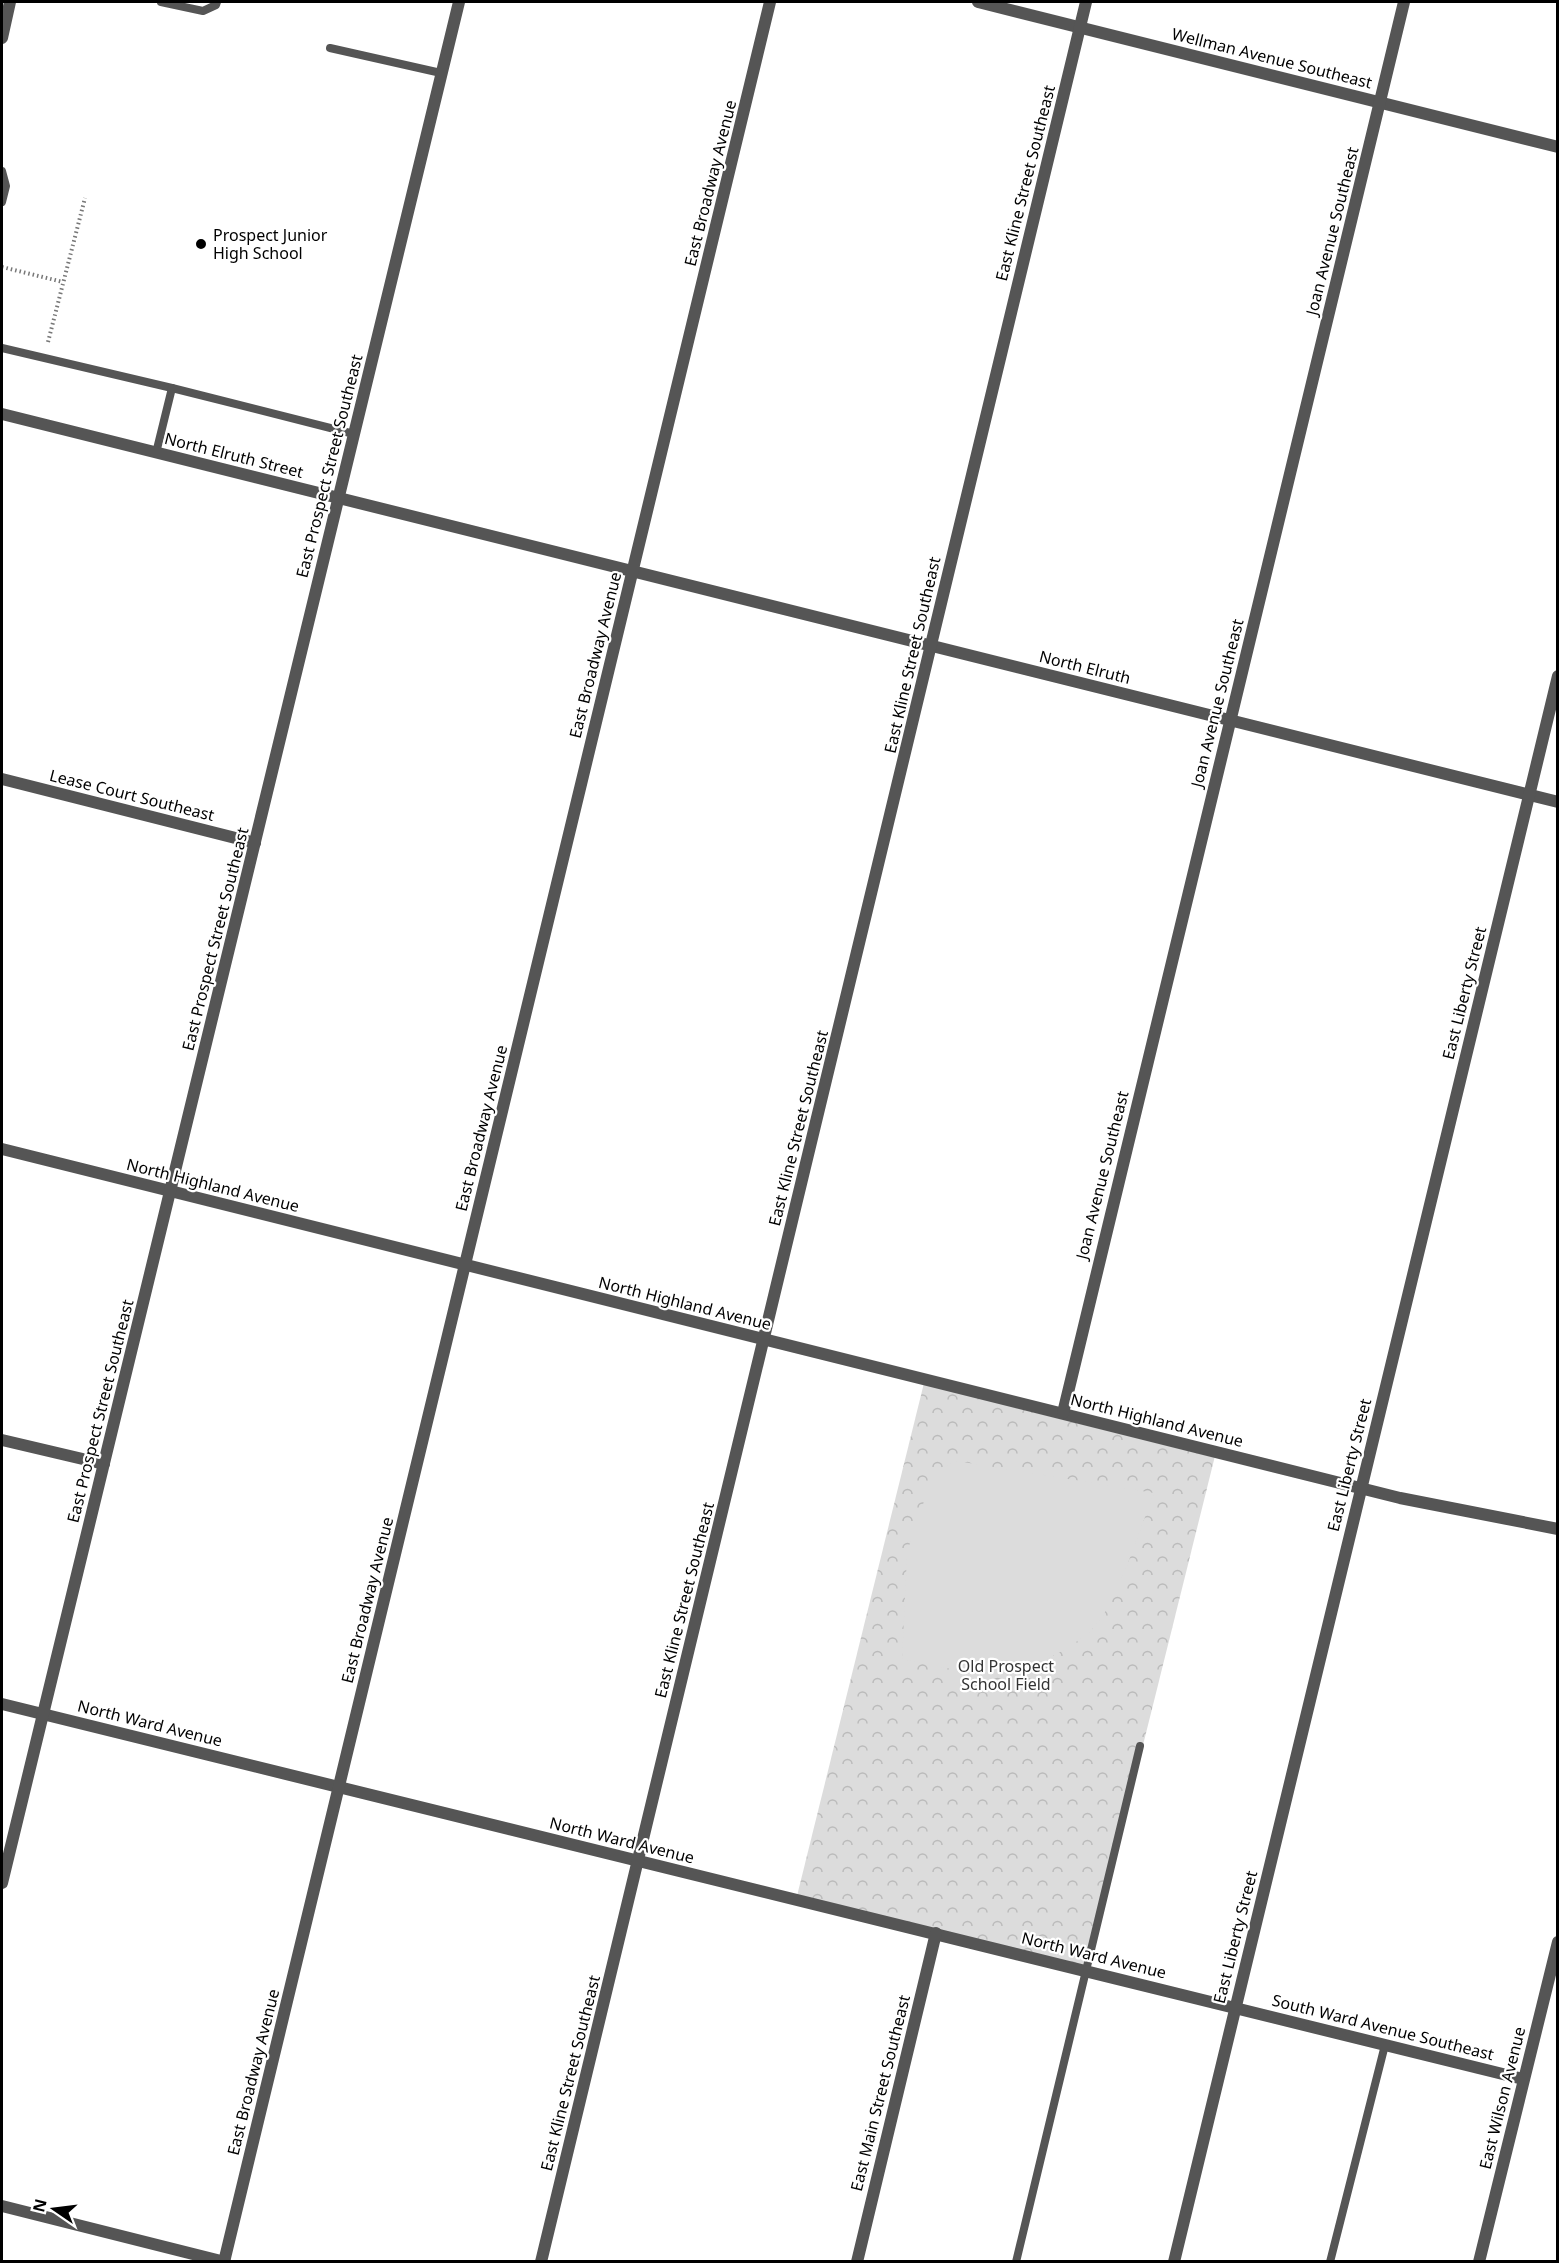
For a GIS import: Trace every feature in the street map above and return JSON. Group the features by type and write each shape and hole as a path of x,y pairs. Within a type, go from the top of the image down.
{"street":[{"path":"2,38 10,2"},
{"name":"East Prospect Street Southeast","path":"2,1883 459,2"},
{"name":"East Broadway Avenue","path":"224,2262 770,2"},
{"name":"Wellman Avenue Southeast","path":"978,2 1557,147"},
{"name":"East Kline Street Southeast","path":"541,2262 1086,2"},
{"name":"Joan Avenue Southeast","path":"1063,1413 1404,2"},
{"name":"North Elruth Street","path":"2,414 633,572"},
{"name":"North Elruth","path":"633,572 1557,802"},
{"name":"East Liberty Street","path":"1174,2262 1557,676"},
{"name":"Lease Court Southeast","path":"2,779 255,843"},
{"name":"North Highland Avenue","path":"2,1149 1400,1498 1557,1529"},
{"path":"2,1440 104,1464"},
{"name":"North Ward Avenue","path":"2,1704 1235,2008"},
{"name":"East Main Street Southeast","path":"857,2262 936,1933"},
{"name":"East Wilson Avenue","path":"1479,2262 1557,1942"},
{"name":"South Ward Avenue Southeast","path":"1235,2008 1523,2079"},
{"path":"2,2206 224,2262"}],"lane":[{"path":"161,2 203,11 217,2"},
{"path":"330,48 441,74"},
{"path":"2,171 6,186 2,202"},
{"path":"2,348 354,434"},
{"path":"156,453 172,388"},
{"path":"1016,2262 1140,1746"},
{"path":"1330,2262 1385,2045"}],"path":[{"path":"48,342 85,198"},
{"path":"2,267 63,282"}],"green space":[{"name":"Old Prospect School Field","path":"925,1379 1216,1452 1087,1970 796,1900"},
{"path":"957,1461 1154,1493 1125,1571 1102,1618 1087,1635 1057,1654 1012,1675 971,1673 902,1659 907,1555 916,1518 941,1468"}],"place":[{"name":"Prospect Junior High School","path":"201,244"}]}
